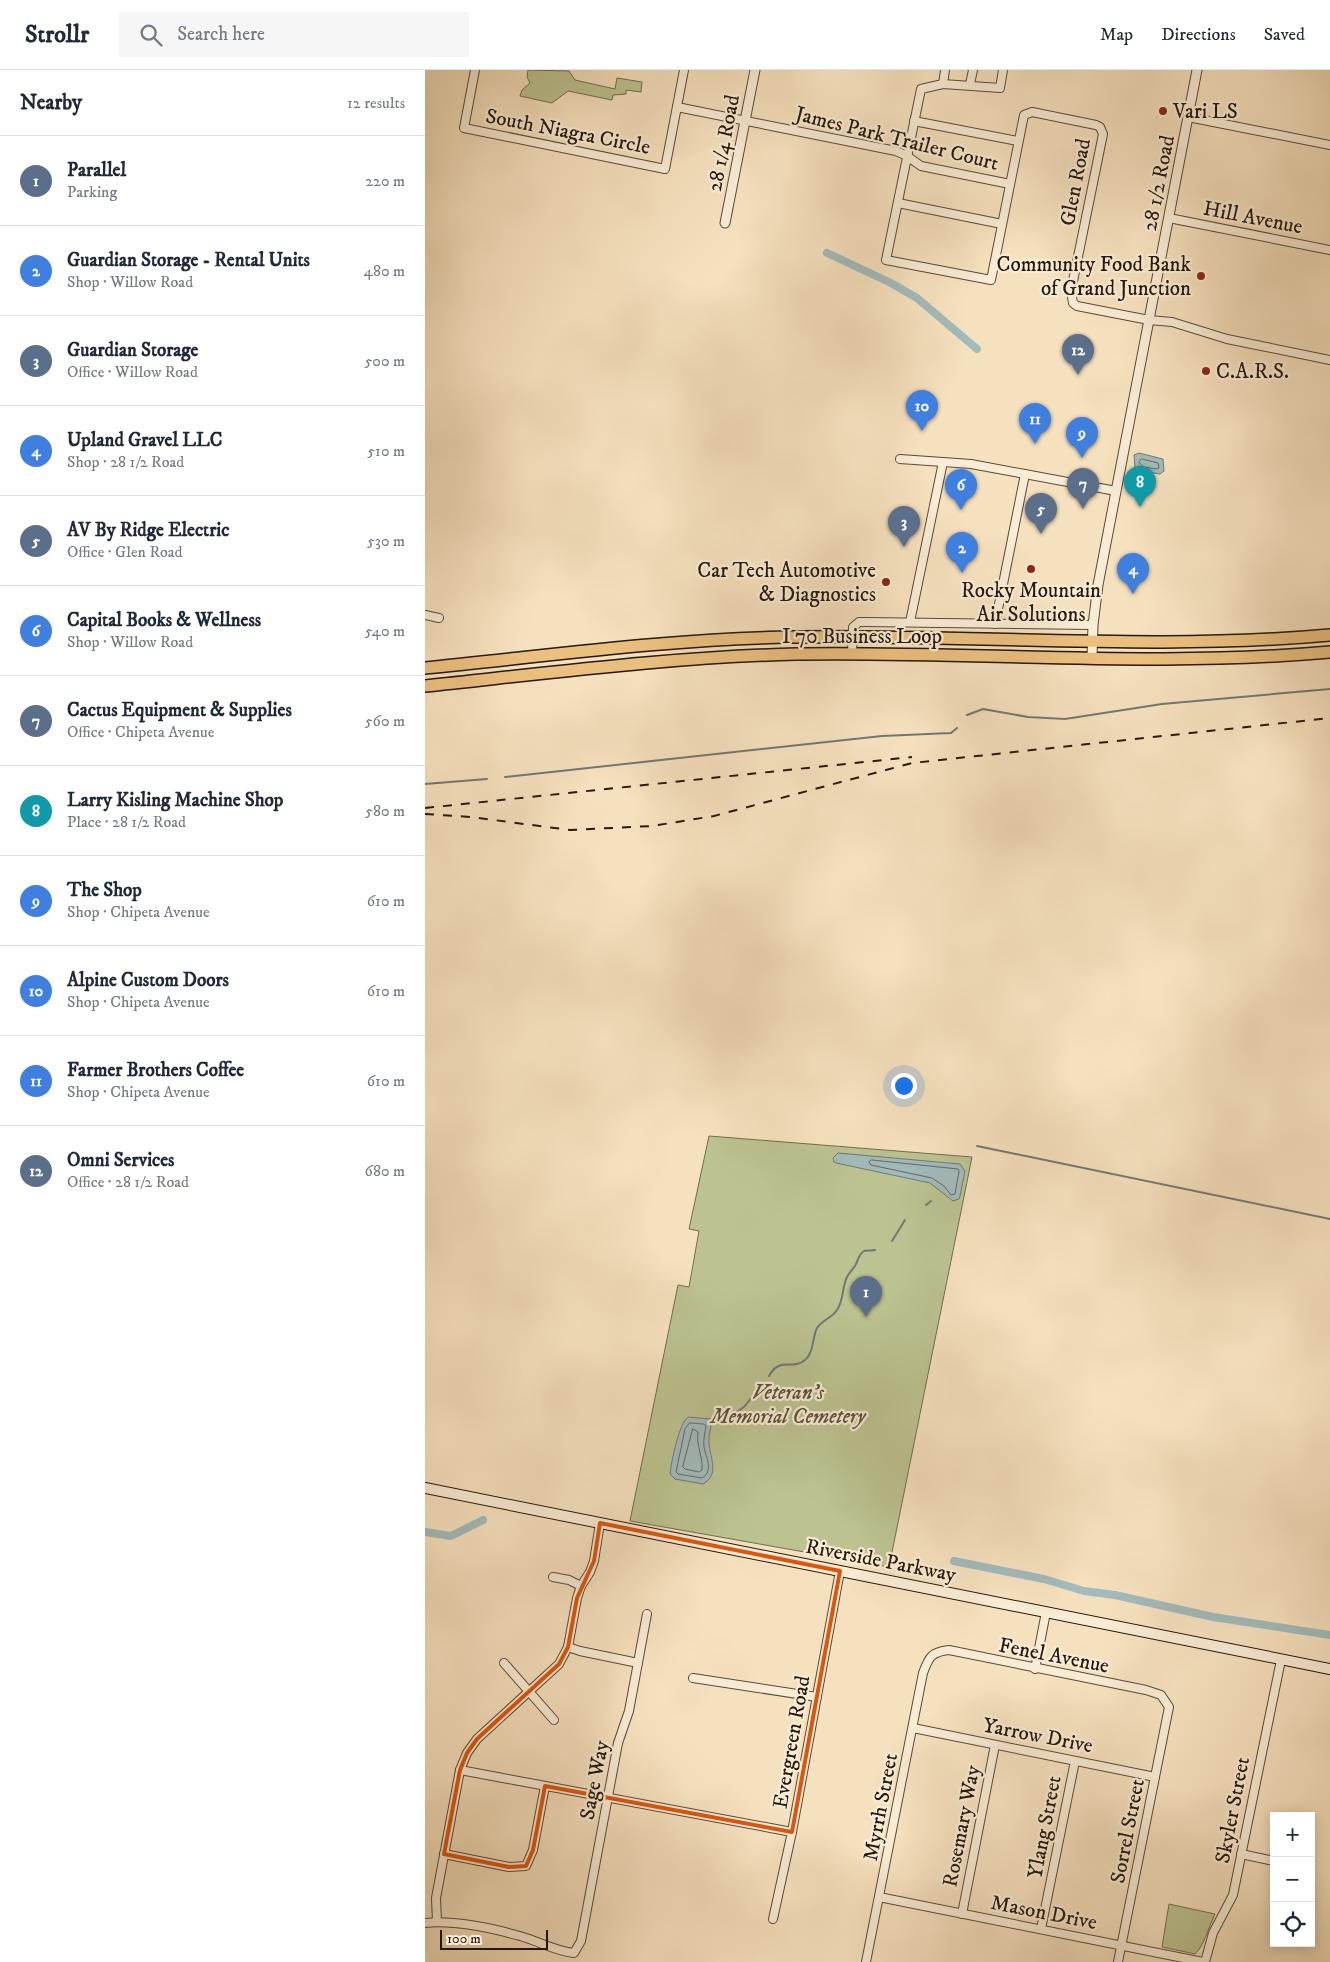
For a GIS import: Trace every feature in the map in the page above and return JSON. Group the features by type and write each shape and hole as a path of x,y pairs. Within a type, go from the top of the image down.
{"main road":[{"name":"I 70 Business Loop","path":"425,668 733,639 852,637 1222,641 1330,635"},
{"path":"731,656 733,639"},
{"name":"I 70 Business Loop","path":"425,686 639,663 731,656 852,654 1092,658 1238,657 1330,652"},
{"path":"464,664 469,681"},
{"name":"Riverside Parkway","path":"425,1488 1330,1669"}],"street":[{"name":"South Niagra Circle","path":"475,70 465,128 665,168 677,107"},
{"path":"677,107 684,70"},
{"name":"28 1/4 Road","path":"725,223 755,70"},
{"path":"943,84 945,70"},
{"path":"971,84 973,70"},
{"path":"914,121 1018,141 991,280 886,260 914,121 921,89 943,84 971,84 1000,88 1003,70"},
{"name":"28 1/2 Road","path":"1092,658 1093,625 1116,491 1197,70"},
{"name":"James Park Trailer Court","path":"677,107 895,151 907,156 921,166 1010,184"},
{"name":"Glen Road","path":"1018,141 1025,114 1032,112 1096,125 1102,130 1103,134 1071,291 1072,300 1077,306 1149,320"},
{"path":"1188,117 1330,145"},
{"path":"898,203 1002,224"},
{"name":"Hill Avenue","path":"1169,218 1330,250"},
{"path":"1149,320 1172,322 1227,339 1330,360"},
{"path":"900,459 971,464 1116,491"},
{"path":"910,622 943,462"},
{"path":"995,624 1025,474"},
{"path":"425,615 439,618"},
{"path":"852,654 853,627 859,622 1093,625"},
{"path":"425,1923 437,1922 436,1898 460,1770 467,1753 477,1739 559,1664 568,1647 581,1586 590,1572 594,1560 600,1523"},
{"name":"Evergreen Road","path":"773,1919 792,1832 840,1571"},
{"path":"553,1577 569,1580 581,1586"},
{"path":"1035,1669 1046,1612"},
{"name":"Sage Way","path":"437,1922 449,1922 520,1936 561,1952 574,1953 581,1942 617,1743 629,1711 647,1614"},
{"path":"568,1647 638,1663"},
{"name":"Fenel Avenue","path":"928,1659 937,1651 949,1650 1035,1669 1146,1690 1161,1695 1169,1708"},
{"name":"Myrrh Street","path":"866,1962 923,1673 928,1659"},
{"name":"Skyler Street","path":"1204,1962 1213,1933 1233,1895 1281,1660"},
{"path":"504,1663 554,1720"},
{"path":"693,1678 817,1697"},
{"name":"Sorrel Street","path":"1118,1962 1169,1708"},
{"name":"Yarrow Drive","path":"913,1728 1155,1777"},
{"name":"Rosemary Way","path":"962,1914 995,1745"},
{"name":"Ylang Street","path":"1041,1930 1075,1761"},
{"path":"460,1770 792,1832"},
{"path":"444,1854 509,1867 526,1866 533,1850 545,1786"},
{"path":"1241,1854 1270,1860"},
{"name":"Mason Drive","path":"879,1897 1204,1962"}],"highlighted area":[{"path":"600,1523 840,1571 792,1832 545,1786 533,1850 526,1866 509,1867 444,1854 460,1770 467,1753 477,1739 559,1664 568,1647 577,1598 594,1561"}],"green space":[{"path":"528,70 569,71 575,80 615,89 617,78 642,82 641,92 626,90 626,94 613,95 612,100 568,91 552,103 520,96 522,90 530,83 527,77"},
{"name":"Veteran's Memorial Cemetery","path":"709,1136 972,1157 889,1567 630,1521 678,1285 689,1287 699,1231 689,1229"},
{"path":"1169,1904 1215,1914 1204,1941 1195,1954 1162,1947"}],"water":[{"path":"1139,453 1163,459 1164,471 1160,474 1141,471 1135,468 1134,455"},
{"path":"838,1153 960,1164 965,1171 959,1199 953,1201 930,1183 836,1163 833,1158"},
{"path":"688,1417 711,1419 709,1440 713,1471 708,1480 703,1484 675,1479 670,1474 679,1435"}],"waterway":[{"path":"827,253 889,282 917,298 977,349"},
{"path":"967,715 983,709 1028,717 1065,719 1162,704 1330,689"},
{"path":"505,777 882,736 951,733 957,728"},
{"path":"425,784 487,779"},
{"path":"977,1146 1330,1219"},
{"path":"926,1205 931,1201"},
{"path":"892,1241 905,1220"},
{"path":"769,1376 777,1367 800,1363 808,1357 817,1328 837,1310 841,1302 847,1277 860,1255 864,1251 875,1250"},
{"path":"731,1416 744,1407 752,1397"},
{"path":"425,1532 451,1536 483,1520"},
{"path":"954,1561 1044,1579 1084,1591 1115,1595 1213,1617 1330,1635"}],"railway":[{"path":"425,814 471,817 570,830 652,826 714,816 912,763 1330,718"},
{"path":"425,808 912,757"}],"place":[{"name":"Vari LS","path":"1163,111"},
{"name":"Community Food Bank of Grand Junction","path":"1201,276"},
{"name":"C.A.R.S.","path":"1206,371"},
{"name":"Omni Services","path":"1078,375"},
{"name":"Alpine Custom Doors","path":"922,431"},
{"name":"Farmer Brothers Coffee","path":"1035,444"},
{"name":"The Shop","path":"1082,458"},
{"name":"Larry Kisling Machine Shop","path":"1140,507"},
{"name":"Cactus Equipment & Supplies","path":"1083,509"},
{"name":"Capital Books & Wellness","path":"961,510"},
{"name":"AV By Ridge Electric","path":"1041,534"},
{"name":"Guardian Storage","path":"904,547"},
{"name":"Rocky Mountain Air Solutions","path":"1031,569"},
{"name":"Guardian Storage - Rental Units","path":"962,573"},
{"name":"Car Tech Automotive & Diagnostics","path":"886,582"},
{"name":"Upland Gravel LLC","path":"1133,594"},
{"name":"Parallel","path":"866,1317"}]}
